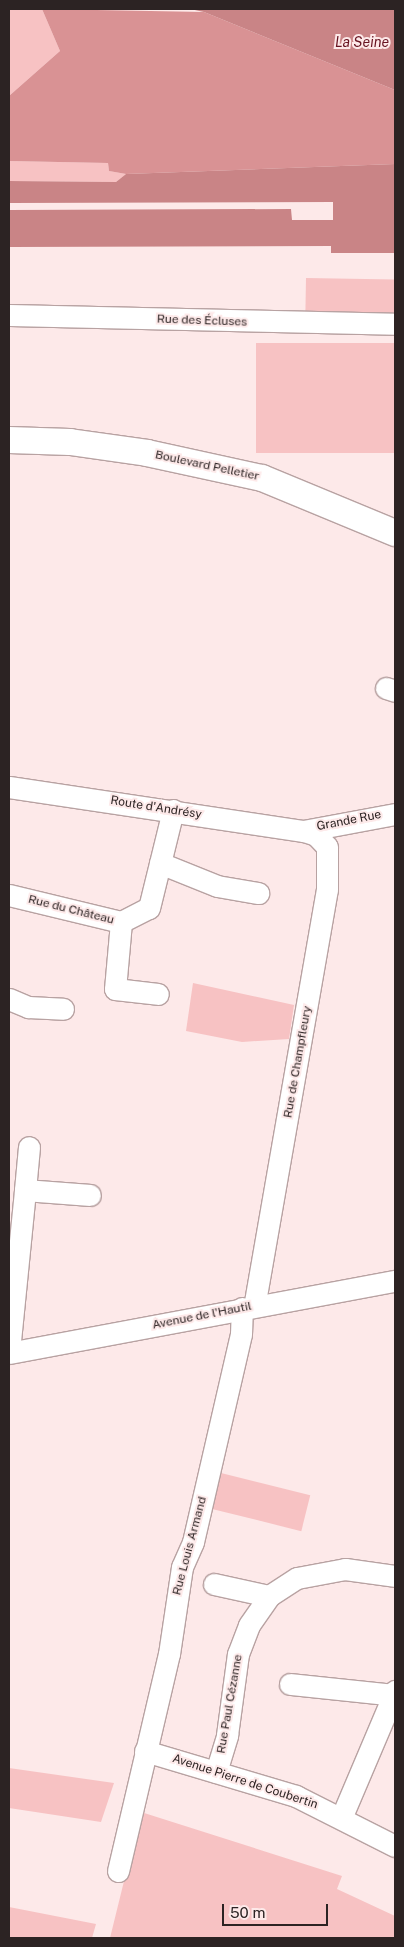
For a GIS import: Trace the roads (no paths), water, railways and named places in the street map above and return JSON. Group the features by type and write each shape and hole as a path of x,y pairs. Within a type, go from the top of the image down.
{"main road":[{"name":"Boulevard Pelletier","path":"9,440 137,452 262,478 395,533"},
{"name":"Boulevard Pelletier","path":"9,453 69,452 199,470 315,505 395,542"}],"street":[{"name":"Rue des Écluses","path":"9,315 395,324"},
{"name":"Route d'Andrésy","path":"9,787 304,831"},
{"name":"Rue du Château","path":"9,895 121,922 149,908 173,810"},
{"name":"Grande Rue","path":"304,831 395,814"},
{"name":"Rue de Champfleury","path":"248,1306 301,1052 334,834 342,824"},
{"path":"304,831 323,842 330,860"},
{"path":"160,863 217,886 258,893"},
{"path":"121,922 115,989 158,994"},
{"path":"9,999 28,1007 63,1009"},
{"path":"9,1352 13,1276 29,1147"},
{"path":"25,1190 90,1195"},
{"name":"Avenue de l'Hautil","path":"9,1352 248,1306 395,1281"},
{"name":"Rue Louis Armand","path":"118,1871 169,1654 182,1567 193,1542 248,1306"},
{"name":"Rue Paul Cézanne","path":"216,1772 227,1735 238,1654 249,1625 269,1596 297,1578 346,1569 395,1576"},
{"path":"214,1584 269,1596"},
{"path":"290,1684 395,1693 342,1816"},
{"name":"Avenue Pierre de Coubertin","path":"145,1751 296,1796 342,1816 395,1846"}],"water":[{"name":"La Seine","path":"190,9 395,9 395,90 204,12"},
{"path":"395,164 395,253 331,253 331,246 9,247 9,210 291,209 292,220 333,220 333,202 9,203 9,181 116,182 126,174"}]}
